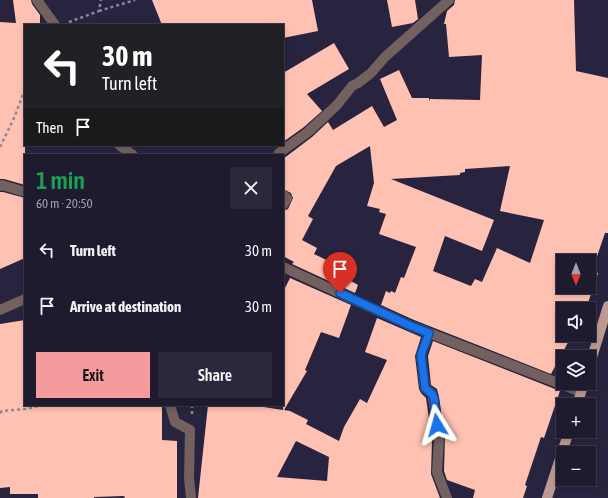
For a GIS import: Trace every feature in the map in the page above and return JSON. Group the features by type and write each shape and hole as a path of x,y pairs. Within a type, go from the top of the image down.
{"main road":[{"path":"595,350 608,306"},
{"path":"547,498 567,438"}],"street":[{"path":"37,0 60,24"},
{"path":"278,154 308,132 337,105 352,86 371,73 385,57 449,0"},
{"path":"120,146 132,154"},
{"path":"0,186 2,185 24,192"},
{"path":"284,267 411,326 556,378"},
{"path":"0,310 24,299"},
{"path":"429,333 421,355 425,388 434,398 439,439 437,472 447,498"},
{"path":"170,406 175,422 190,430 189,478 191,498"}],"path":[{"path":"98,11 101,0"},
{"path":"60,24 135,0"},
{"path":"0,147 14,118 24,92"},
{"path":"0,413 2,411 38,406"}],"building":[{"path":"13,0 31,0 32,4 40,15 40,24 24,24 24,185 0,179 0,22 16,23"},
{"path":"152,0 312,0 318,31 284,38 284,24 162,24"},
{"path":"387,0 415,0 418,19 413,23 392,27"},
{"path":"455,0 574,0 576,71 608,78 608,233 605,233 596,259 596,254 556,254 556,294 591,294 588,302 556,302 556,342 568,342 564,350 556,350 556,365 551,374 414,320 381,305 386,291 395,293 401,277 404,278 416,247 379,234 386,214 379,212 380,209 367,206 374,183 370,146 336,166 308,216 313,219 302,240 317,248 314,254 337,265 334,271 358,285 355,293 292,264 294,262 284,257 284,211 288,209 293,198 291,193 284,190 284,158 312,137 328,122 333,130 372,106 384,127 397,120 380,79 399,70 412,98 429,98 429,101 430,99 480,100 482,55 449,57 446,24 444,24 447,11 454,5","holes":["510,166 500,211 544,220 530,263 497,248 482,282 475,279 471,286 433,271 445,236 482,251 494,220 391,179 460,175 460,173 465,172 465,169"]},
{"path":"334,43 349,69 307,94 322,111 304,127 284,141 284,72"},
{"path":"0,192 3,192 24,198 24,258 0,269"},
{"path":"290,278 351,305 339,338 321,332 305,370 307,371 284,410 290,411 308,420 306,424 339,441 344,427 360,399 367,403 387,360 365,352 377,318 421,337 415,356 419,389 426,398 432,439 431,474 440,498 198,498 208,406 257,406 283,410 284,290","holes":["296,441 329,457 327,481 277,477"]},
{"path":"24,320 24,406 162,406 162,440 177,441 177,498 125,498 124,496 94,498 38,498 38,494 10,494 10,487 0,488 0,324"},
{"path":"433,341 560,391 558,398 556,398 556,403 544,438 541,437 525,485 527,486 523,498 473,498 475,490 447,480 444,471 445,438 439,397 437,389 431,385 428,356"}],"route":[{"path":"340,293 429,333 421,355 425,388 434,398 437,425"}]}
